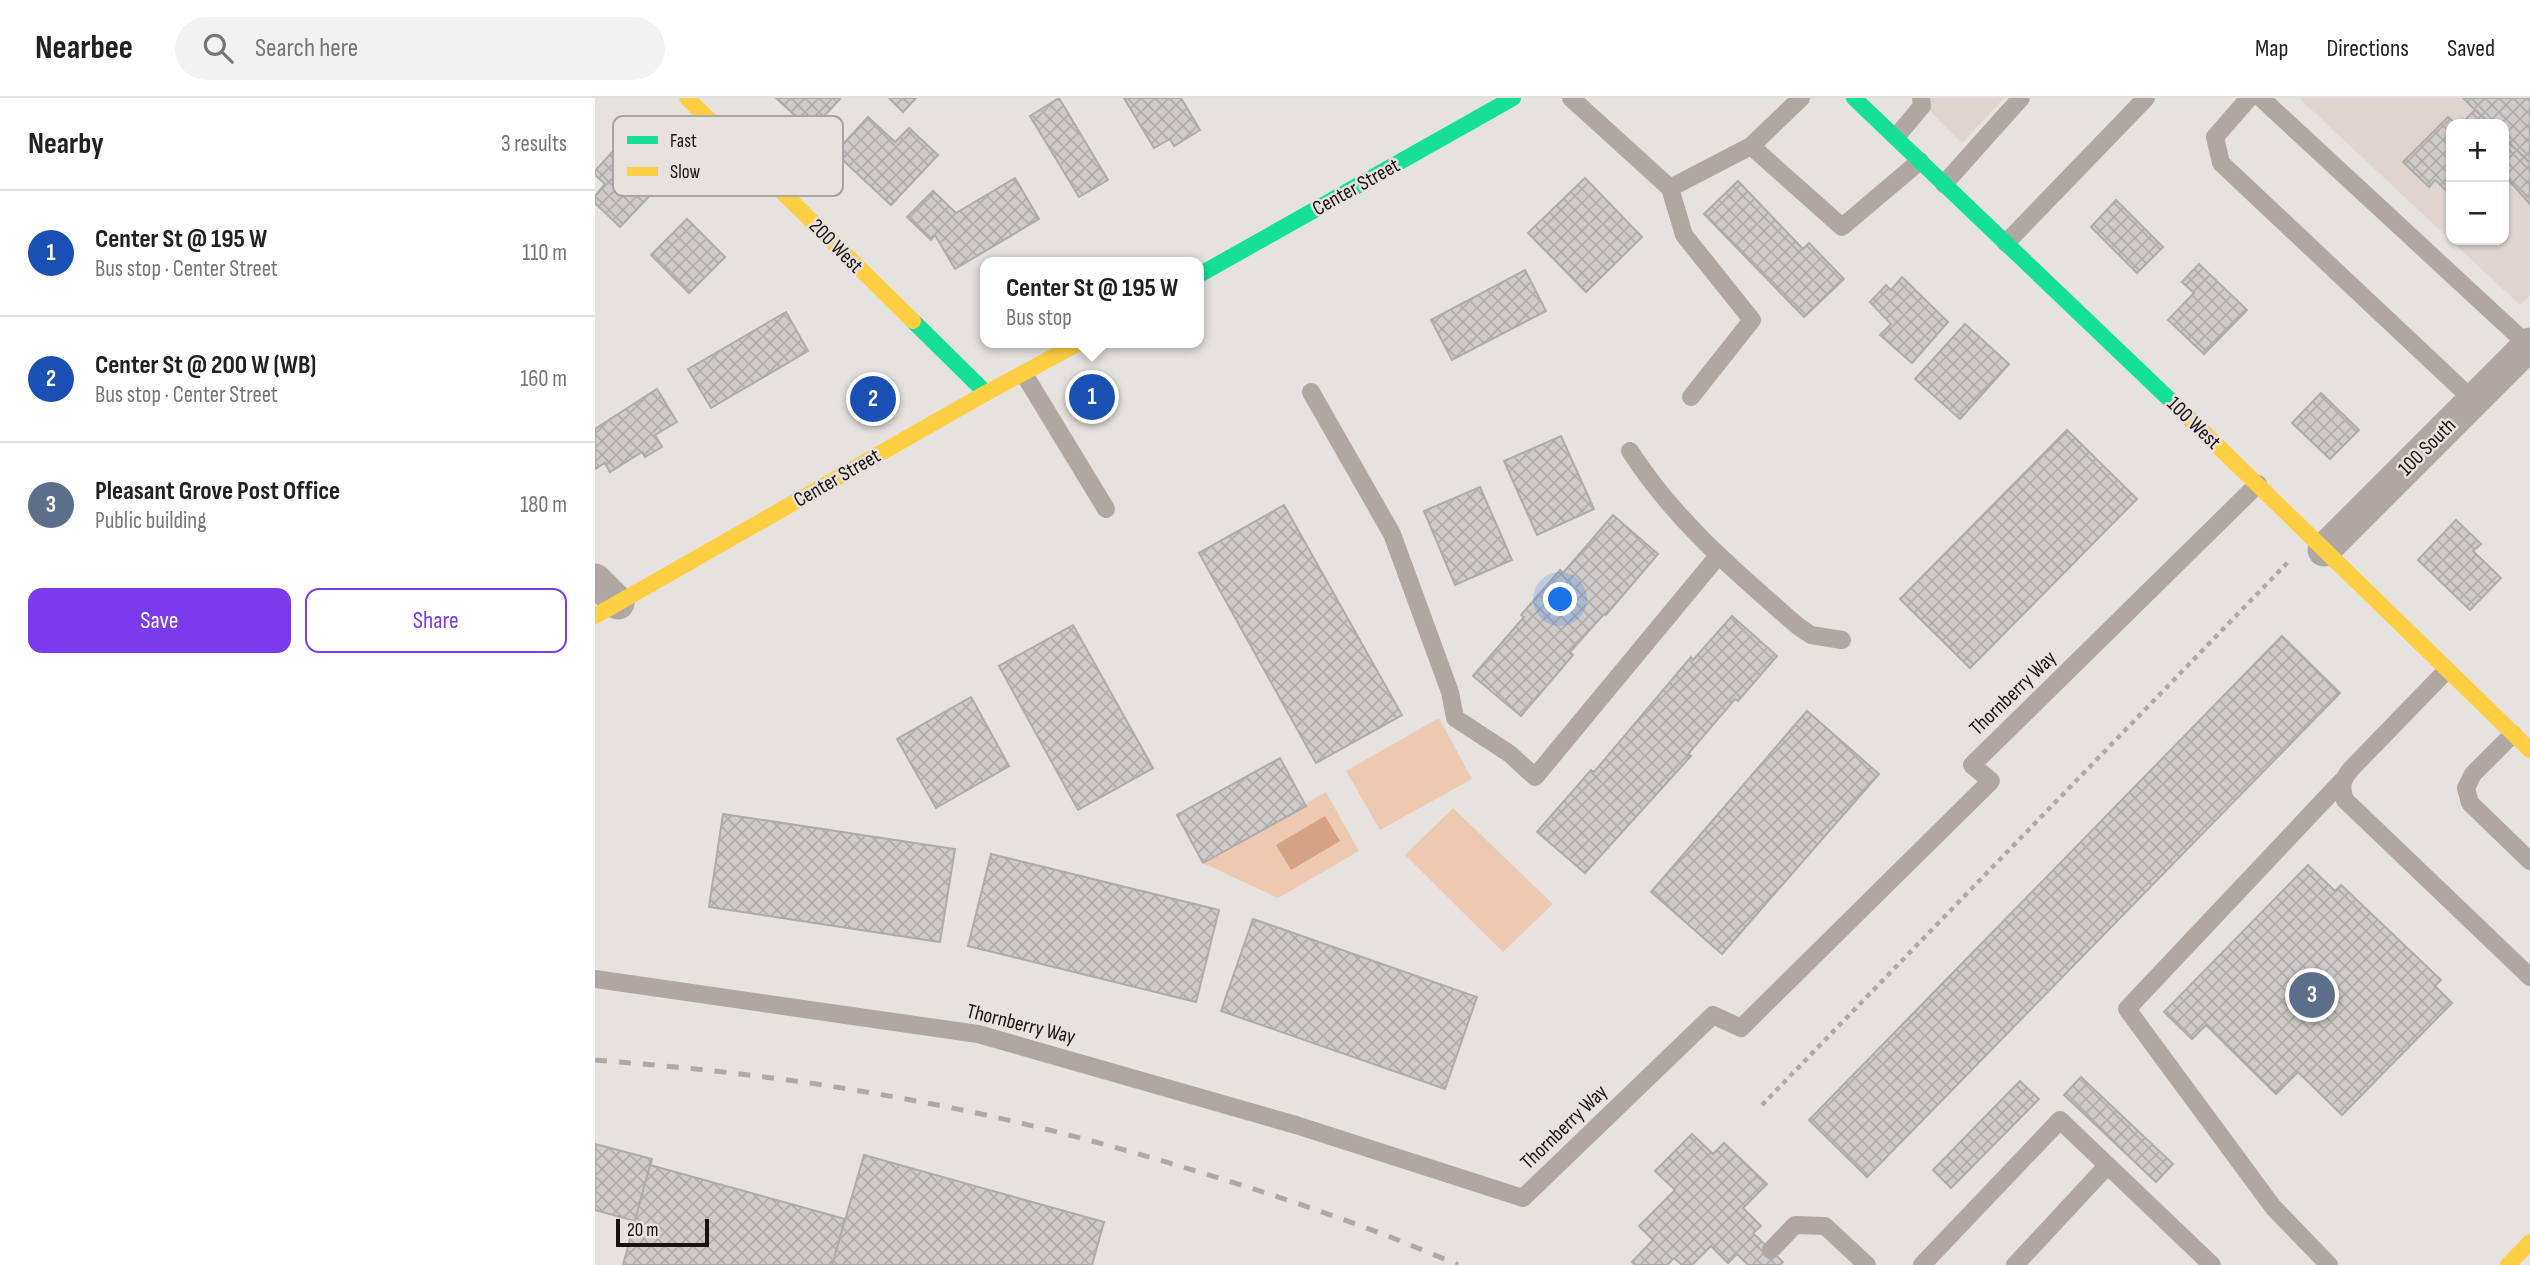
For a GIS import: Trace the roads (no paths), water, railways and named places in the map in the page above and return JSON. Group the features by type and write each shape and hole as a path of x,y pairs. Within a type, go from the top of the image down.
{"street":[{"name":"200 West","path":"687,98 705,116"},
{"name":"Center Street","path":"1204,272 1513,98"},
{"name":"100 West","path":"1854,98 2258,484 2446,671 2530,750"},
{"name":"200 West","path":"786,196 986,393"},
{"name":"100 South","path":"2318,544 2474,401 2529,345"},
{"name":"Center Street","path":"603,600 1070,348"},
{"path":"2508,1265 2530,1242"}],"lane":[{"path":"1571,98 1669,188 1684,235 1752,320 1691,397"},
{"path":"1669,188 1751,146 1801,98"},
{"path":"1896,137 1922,106 1921,98"},
{"path":"1944,184 2021,98"},
{"path":"2006,243 2145,98"},
{"path":"2249,98 2215,137 2221,163 2474,401"},
{"path":"2261,98 2529,345"},
{"path":"1751,146 1842,227 1920,161"},
{"path":"1024,374 1106,509"},
{"path":"1311,392 1392,534 1450,692 1455,718 1510,754 1535,777 1718,556"},
{"path":"1630,451 1652,485 1718,556 1799,627 1811,635 1842,640"},
{"name":"Thornberry Way","path":"595,979 978,1034 1296,1125 1523,1198 1713,1015 1741,1028 1991,781 1972,765 2258,484"},
{"path":"2329,1265 2273,1207 2127,1009 2446,671"},
{"path":"2513,734 2473,774 2466,788 2470,803 2530,861"},
{"path":"2341,781 2345,800 2530,977"},
{"path":"1923,1265 2060,1120 2212,1265"},
{"path":"2015,1265 2107,1166"},
{"path":"1771,1250 1795,1225 1825,1226 1867,1265"}],"railway":[{"path":"595,1060 824,1085 1007,1120 1113,1147 1253,1189 1356,1224 1458,1265"}],"place":[{"name":"Center St @ 195 W","path":"1092,397"},
{"name":"Center St @ 200 W (WB)","path":"873,399"},
{"name":"Pleasant Grove Post Office","path":"2312,995"}]}
